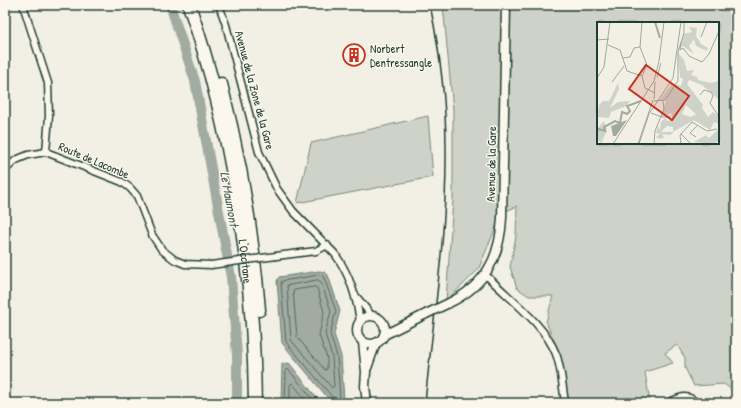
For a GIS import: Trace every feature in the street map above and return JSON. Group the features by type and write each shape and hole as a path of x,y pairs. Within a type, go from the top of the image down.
{"highway":[{"name":"L'Occitane","path":"189,5 209,68 234,180 253,326 255,403"},
{"name":"L'Occitane","path":"197,5 226,103 246,201 257,288 263,403"}],"street":[{"path":"22,5 48,83 49,116 46,152"},
{"name":"Avenue de la Zone de la Gare","path":"219,5 226,26 259,152 277,189 294,212 335,254 348,274 355,295 360,322"},
{"name":"Avenue de la Gare","path":"384,335 460,298 472,289 484,275 495,257 501,231 506,5"},
{"name":"Route de Lacombe","path":"5,170 16,160 28,154 46,152 122,182 137,196 152,235 162,250 175,260 185,264 211,265 316,251 327,245"},
{"path":"484,275 489,278 542,329 550,341 557,355 565,403"},
{"name":"Avenue de la Zone de la Gare","path":"355,295 372,316"},
{"path":"367,403 363,342 358,335 358,326 360,322 368,316 372,316 384,323 407,323"},
{"path":"366,372 376,343 384,335 384,323"},
{"path":"363,342 367,344 376,343"},
{"path":"667,403 687,396 692,398 696,403"}],"shaded area":[{"path":"443,5 736,5 736,403 735,392 724,384 694,386 685,368 685,358 677,345 665,353 673,363 645,372 650,403 568,403 560,355 546,322 553,296 529,296 517,288 510,267 516,236 517,206 502,213 478,270 446,301 453,200 453,110"},
{"path":"428,116 433,177 297,203 311,143"}],"water":[{"path":"319,271 325,272 328,275 340,311 334,334 341,356 344,400 342,403 332,403 282,343 277,281 279,277"},
{"path":"288,363 320,402 281,403 282,364"}],"waterway":[{"name":"Le Maumont","path":"170,5 195,81 231,277 237,355 237,403"}],"railway":[{"path":"425,403 442,245 446,181 444,95 437,41 430,5"}],"place":[{"name":"Norbert Dentressangle","path":"354,55"}]}
